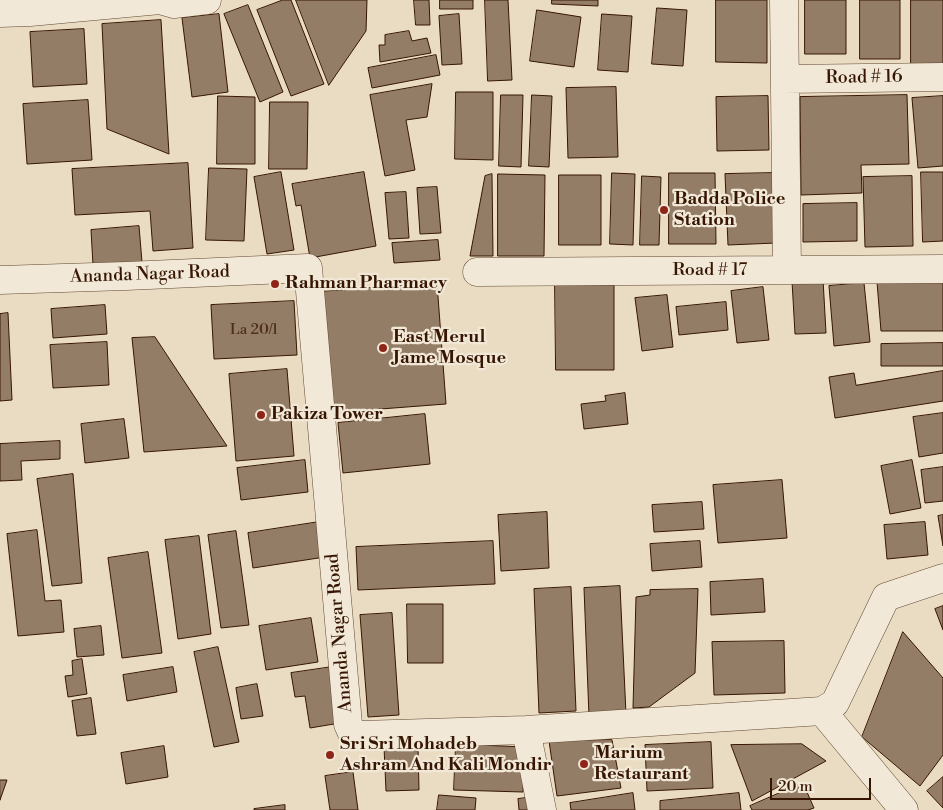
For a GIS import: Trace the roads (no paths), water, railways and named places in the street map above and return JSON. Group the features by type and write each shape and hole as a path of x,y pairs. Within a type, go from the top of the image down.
{"street":[{"path":"0,13 160,0 174,4 207,0"},
{"path":"784,0 787,270"},
{"name":"Road # 16","path":"785,79 943,77"},
{"name":"Ananda Nagar Road","path":"0,280 308,268 348,724 352,733 361,735 526,730 822,710"},
{"name":"Road # 17","path":"477,272 943,269"},
{"path":"904,810 822,710 835,703 886,597 943,578"},
{"path":"526,730 542,810"}],"place":[{"name":"Badda Police Station","path":"664,210"},
{"name":"Rahman Pharmacy","path":"275,284"},
{"name":"East Merul Jame Mosque","path":"383,348"},
{"name":"Pakiza Tower","path":"261,415"},
{"name":"Sri Sri Mohadeb Ashram And Kali Mondir","path":"330,755"},
{"name":"Marium Restaurant","path":"584,764"}]}
